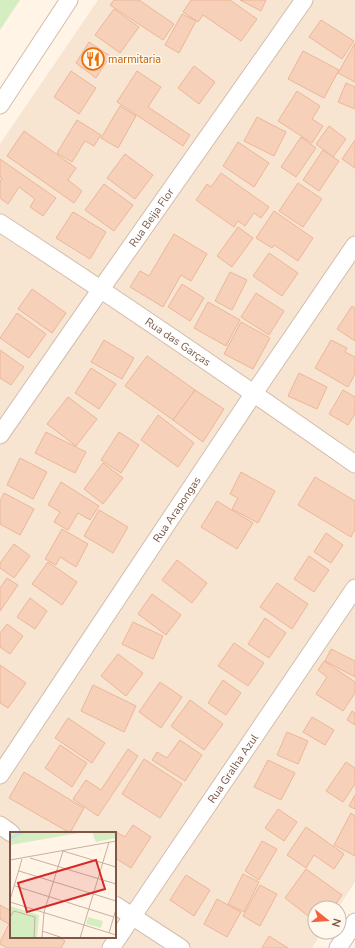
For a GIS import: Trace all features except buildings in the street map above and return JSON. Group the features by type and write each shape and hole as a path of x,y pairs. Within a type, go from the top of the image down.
{"street":[{"path":"0,105 69,0"},
{"name":"Rua Beija Flor","path":"0,435 304,0"},
{"name":"Rua das Garças","path":"0,222 254,393 355,464"},
{"name":"Rua Arapongas","path":"0,775 254,393 355,245"},
{"name":"Rua Gralha Azul","path":"111,948 355,588"},
{"path":"0,825 10,832"},
{"path":"116,906 181,948"},
{"path":"338,948 355,922"}],"shaded area":[{"path":"98,0 355,0 355,882 343,900 307,900 307,940 317,940 312,948 0,948 0,144"}],"green space":[{"path":"0,0 20,0 0,30"}],"place":[{"name":"marmitaria","path":"93,59"}]}
